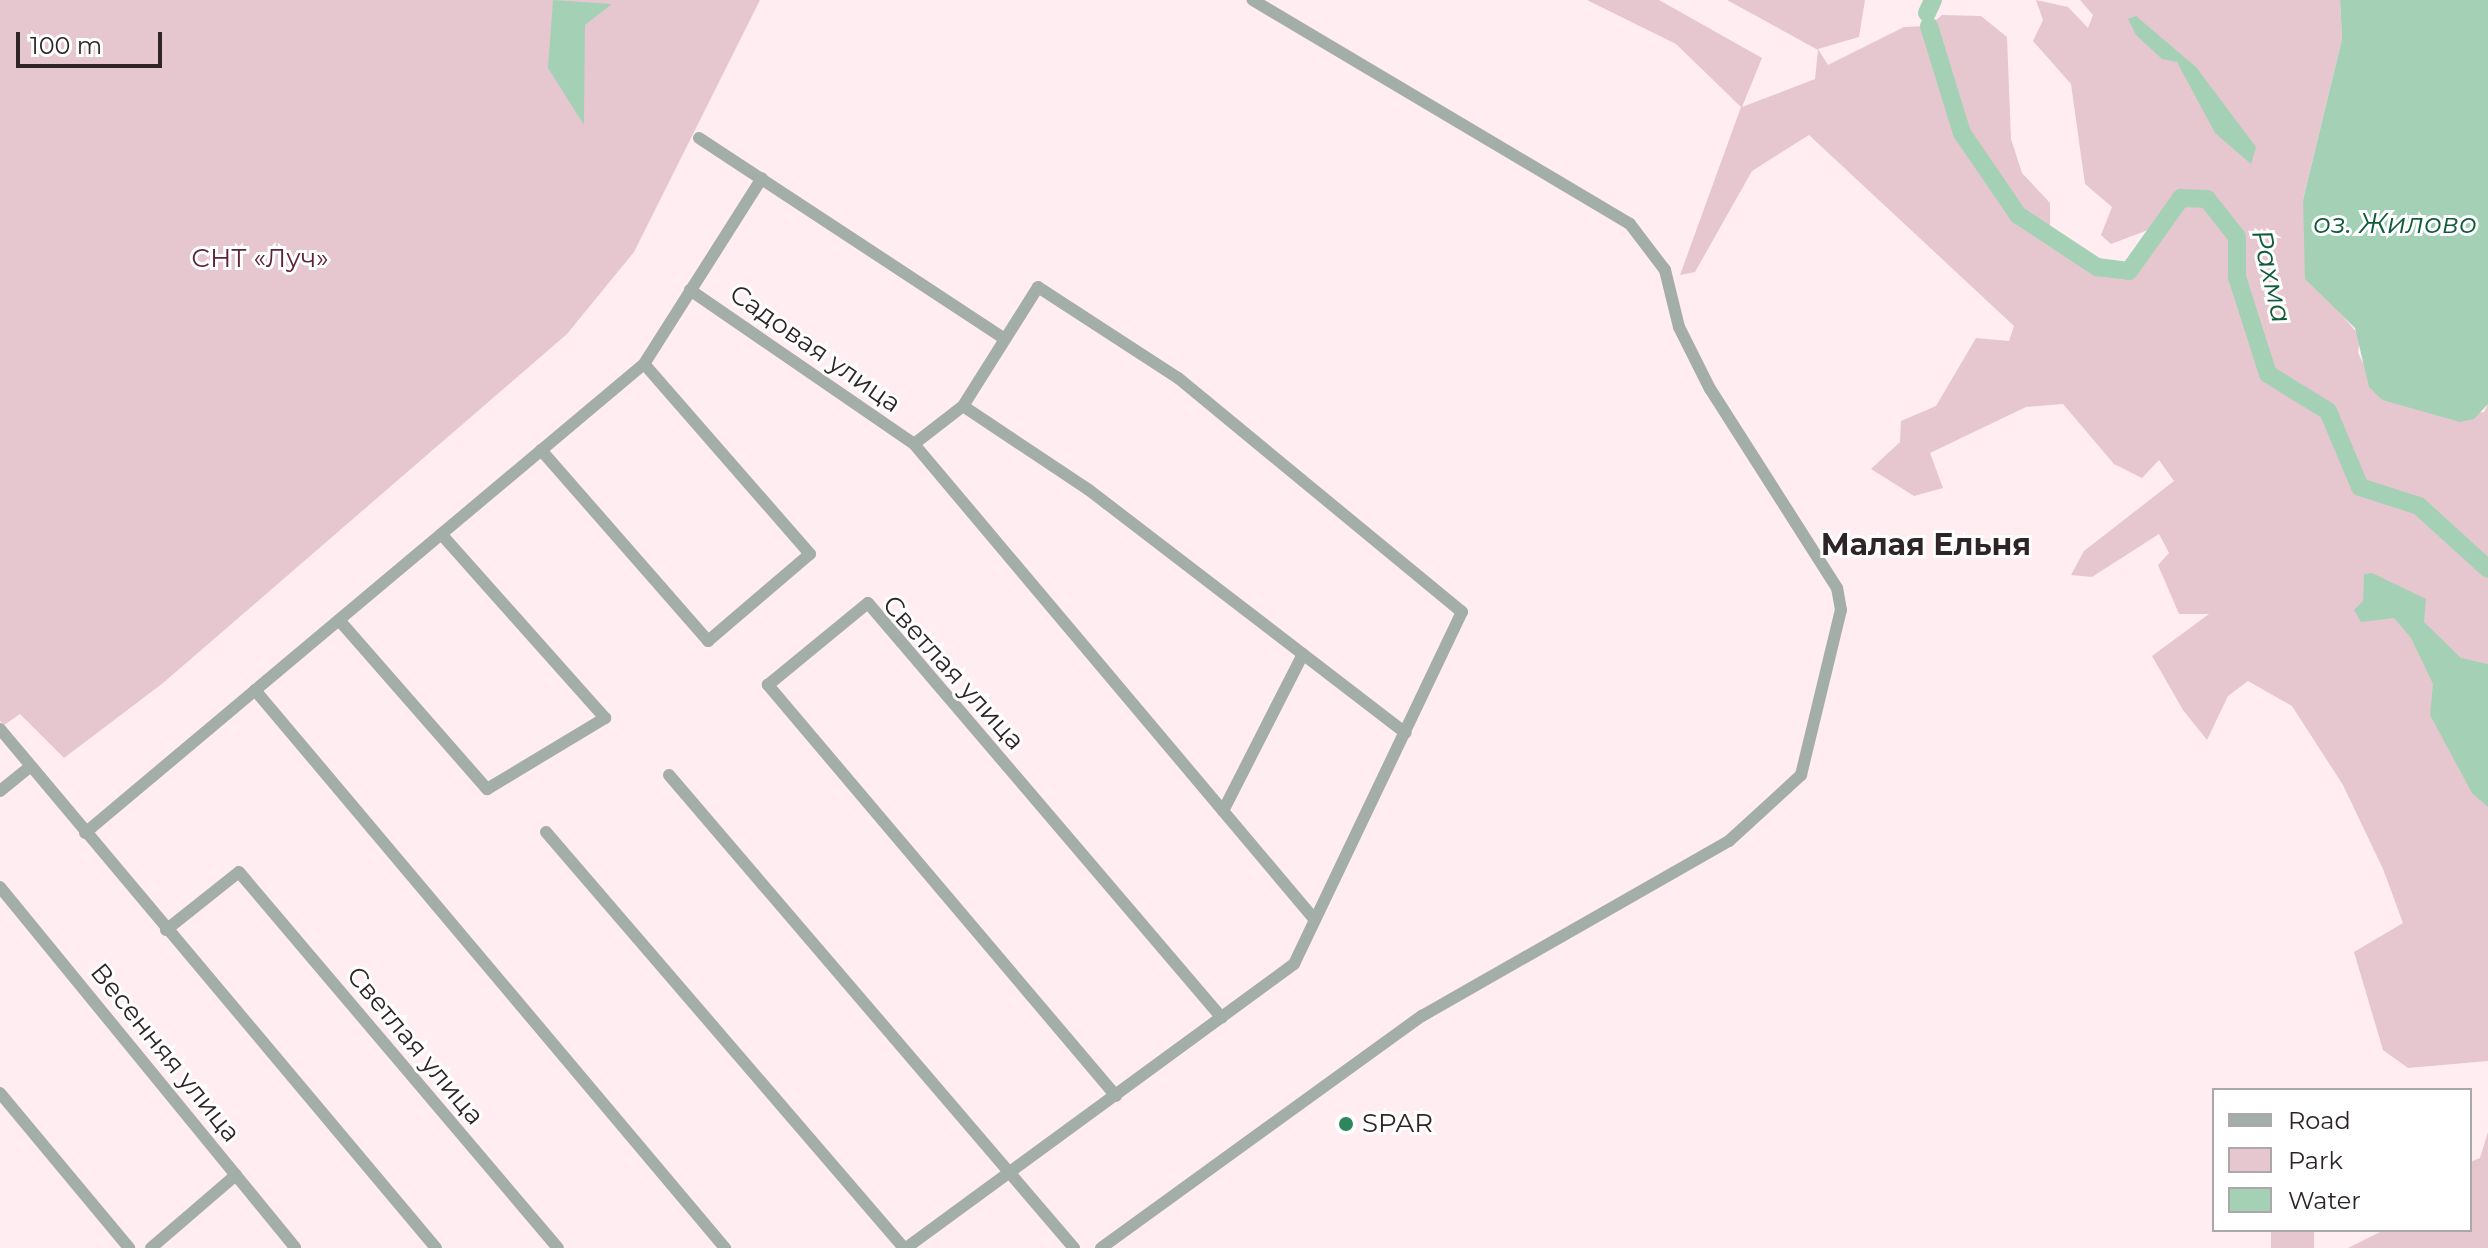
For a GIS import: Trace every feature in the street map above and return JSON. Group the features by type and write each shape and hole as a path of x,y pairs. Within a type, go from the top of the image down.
{"street":[{"path":"1101,1248 1422,1016 1729,841 1801,775 1841,610 1837,588 1710,389 1679,327 1665,270 1630,224 1252,0"},
{"path":"699,138 1004,338"},
{"name":"Садовая улица","path":"85,833 644,364 762,178"},
{"path":"546,832 905,1248 1008,1176 1294,964 1406,733 1462,612 1178,378 1038,287 963,406 914,444 1315,920"},
{"name":"Садовая улица","path":"690,290 914,444"},
{"path":"541,450 708,641 810,554 644,364"},
{"path":"963,406 1089,490 1406,733"},
{"path":"339,620 487,789 605,718 441,534"},
{"name":"Светлая улица","path":"1116,1096 768,685 868,603 1222,1018"},
{"path":"1223,811 1303,654"},
{"path":"255,690 725,1248"},
{"path":"0,729 436,1248"},
{"path":"0,791 30,767"},
{"path":"669,775 1008,1176 1074,1248"},
{"name":"Светлая улица","path":"166,930 239,872 558,1248"},
{"name":"Весенняя улица","path":"0,887 295,1248"},
{"path":"0,1093 129,1248"},
{"path":"151,1248 236,1175"}],"green space":[{"name":"СНТ «Луч»","path":"0,0 760,0 634,252 567,334 163,683 64,758 20,714 4,725 0,721"},
{"path":"1587,0 1659,0 1762,58 1742,107 1815,79 1818,50 1727,0 1865,0 1859,37 1818,49 1828,65 1904,27 1929,26 1942,15 1981,16 2007,37 2011,139 2022,173 2050,203 2050,237 2097,267 2129,271 2161,225 2111,244 2101,235 2112,207 2085,184 2071,84 2033,41 2043,20 2036,0 2068,7 2088,28 2093,15 2080,0 2340,0 2342,39 2303,200 2311,280 2360,336 2358,353 2382,400 2449,416 2484,412 2488,404 2488,1061 2408,1068 2383,1050 2354,952 2403,923 2383,869 2343,785 2292,706 2248,681 2228,696 2207,740 2183,710 2152,656 2209,614 2179,614 2158,565 2169,553 2159,534 2092,577 2071,575 2084,551 2174,481 2159,460 2142,478 2114,464 2063,404 2026,407 1930,453 1943,488 1914,496 1871,469 1900,442 1901,421 1936,406 1976,338 2009,341 2014,326 1809,135 1752,171 1695,272 1680,275 1741,107 1676,44"},
{"path":"2488,1132 2488,1248 2348,1248 2380,1232 2472,1232 2472,1161 2480,1158"},
{"path":"2271,1232 2314,1232 2314,1248 2271,1248"}],"water":[{"path":"553,0 612,4 585,25 584,125 548,68"},
{"name":"оз. Жилово","path":"2340,0 2488,0 2488,404 2474,419 2460,422 2382,400 2369,387 2355,328 2305,279 2303,200 2342,39"},
{"path":"2136,16 2196,67 2256,147 2251,164 2215,133 2177,62 2162,59 2136,35 2128,19"},
{"path":"2372,573 2426,599 2424,622 2461,658 2488,664 2488,807 2472,793 2430,715 2433,684 2411,638 2394,618 2361,622 2354,610 2363,601 2364,574"}],"waterway":[{"name":"Рахма","path":"1927,13 1933,0"},
{"name":"Рахма","path":"1929,26 1962,133 2018,215 2097,267 2129,271 2181,198 2207,199 2237,237 2237,277 2268,374 2328,411 2360,487 2419,506 2488,569"}],"place":[{"name":"SPAR","path":"1346,1124"}],"district":[{"name":"Малая Ельня","path":"1926,545"}]}
